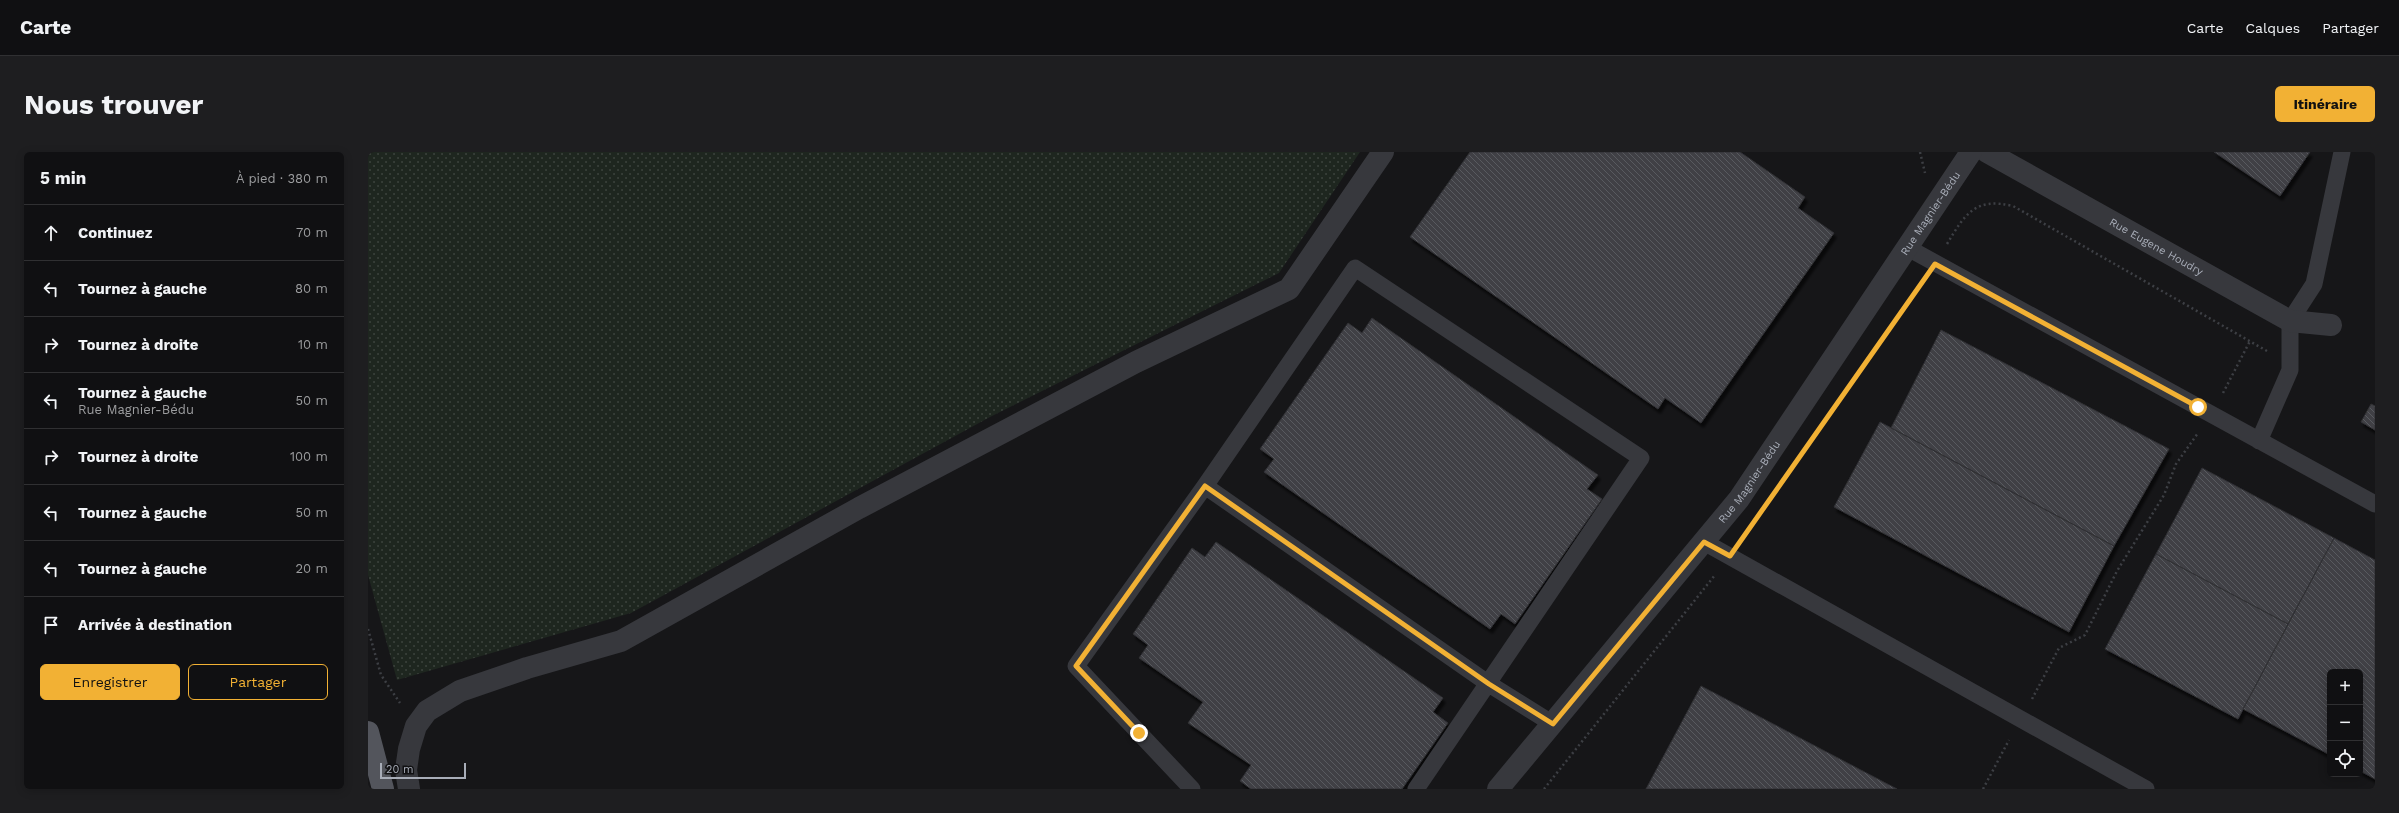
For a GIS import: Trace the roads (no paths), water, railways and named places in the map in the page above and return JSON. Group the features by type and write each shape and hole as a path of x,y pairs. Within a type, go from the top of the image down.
{"main road":[{"path":"368,732 383,789"}],"street":[{"path":"409,789 406,770 409,750 416,726 427,711 460,691 527,668 621,641 859,508 1136,362 1289,289 1383,152"},
{"name":"Rue Magnier-Bédu","path":"1498,789 1739,499 1971,152"},
{"name":"Rue Eugene Houdry","path":"1987,152 2290,321 2331,325"}],"lane":[{"path":"2259,441 2290,370 2290,321 2314,284 2342,152"},
{"path":"1908,248 2375,504"},
{"path":"1192,789 1076,666 1205,486 1354,268 1641,458 1489,684 1416,789"},
{"path":"1205,486 1489,684 1553,724"},
{"path":"1704,542 2146,789"}]}
